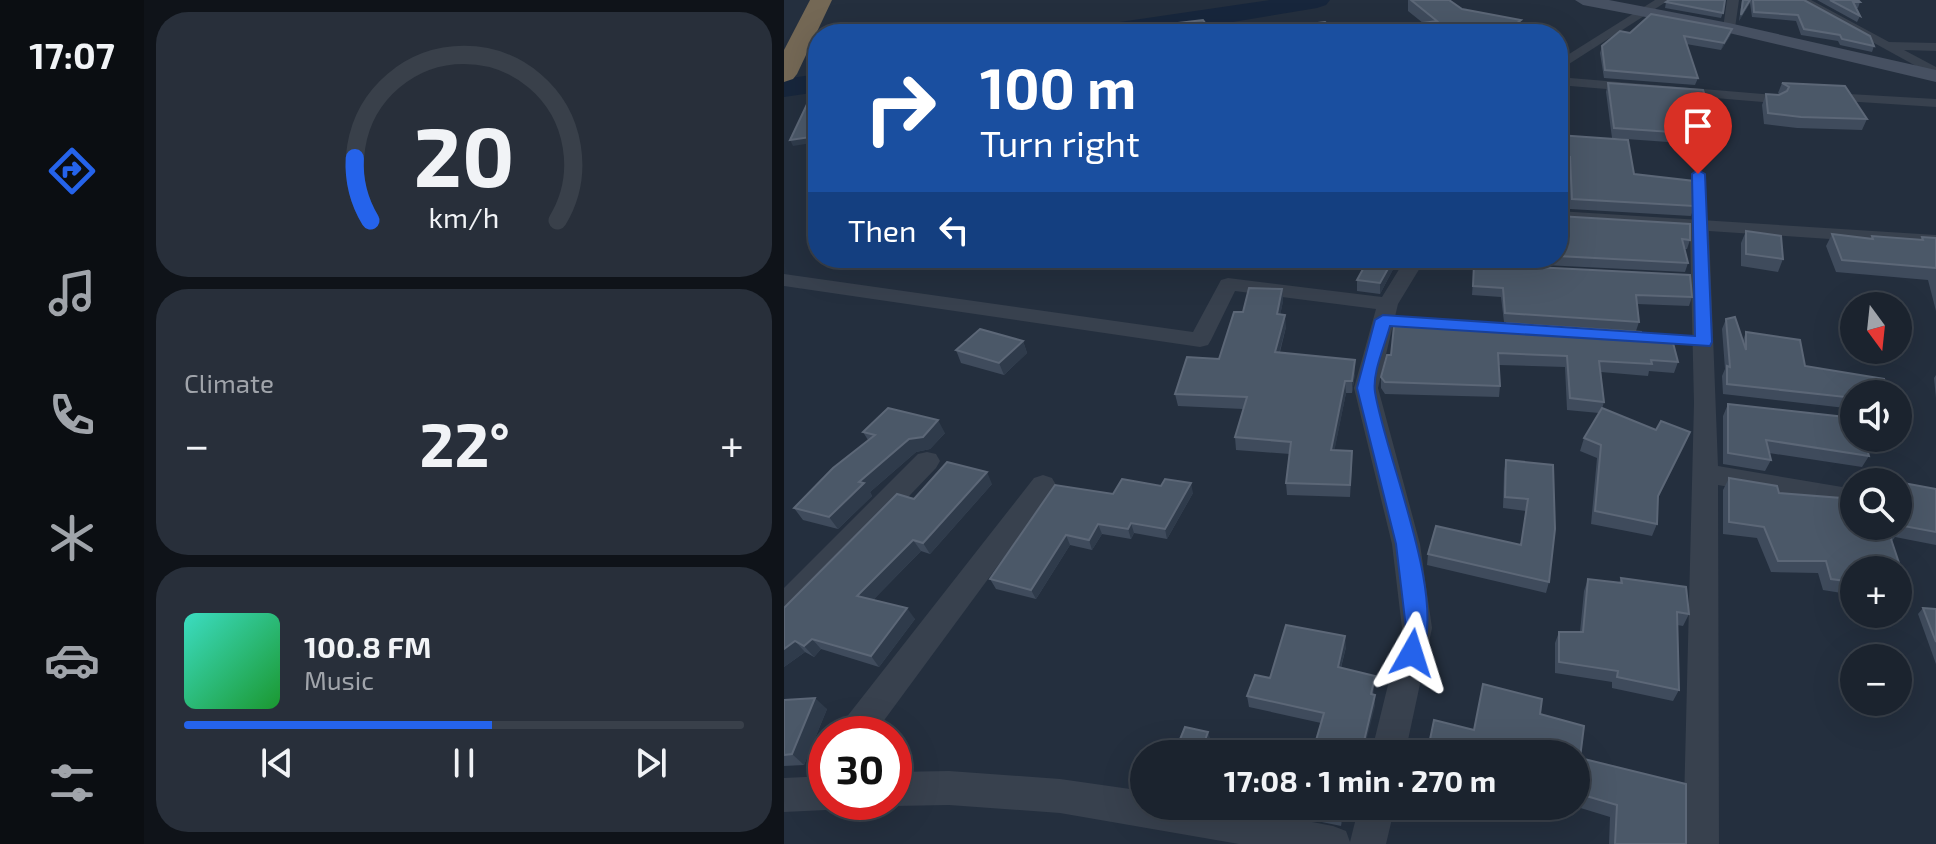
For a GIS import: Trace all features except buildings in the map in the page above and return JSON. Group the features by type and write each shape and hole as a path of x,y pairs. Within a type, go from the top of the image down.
{"highway":[{"path":"809,24 821,0"},
{"path":"784,74 808,26"}],"street":[{"path":"1583,0 1729,28 1936,75"},
{"path":"1568,61 1663,0"},
{"path":"1729,28 1733,0"},
{"path":"1802,0 1936,75"},
{"path":"1884,46 1936,47"},
{"path":"1568,82 1775,99"},
{"path":"1849,98 1936,103"},
{"path":"1568,216 1933,240"},
{"path":"1699,223 1694,279 1704,342 1706,403 1701,844"},
{"path":"1391,740 1417,628 1406,544 1366,388 1386,312 1410,268"},
{"path":"784,280 1200,340 1228,284 1386,312"},
{"path":"1706,403 1735,406"},
{"path":"784,607 927,461"},
{"path":"1703,473 1840,497"},
{"path":"868,716 1043,485"},
{"path":"912,788 1016,791 1333,844"},
{"path":"1368,844 1374,820"}],"lane":[{"path":"1698,174 1699,223"},
{"path":"1492,268 1503,269"},
{"path":"1386,312 1536,331"},
{"path":"1643,338 1704,342"}],"waterway":[{"path":"1172,24 1317,0"},
{"path":"784,88 808,84"}],"route":[{"path":"1412,653 1417,628 1406,544 1366,388 1383,320 1704,342 1698,174"}]}
